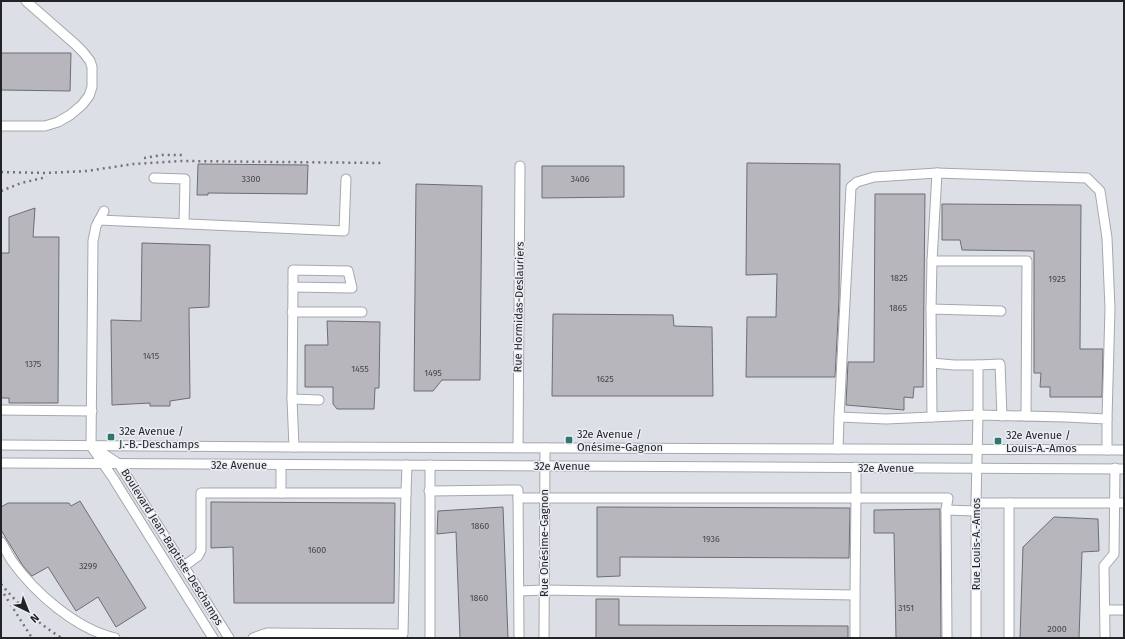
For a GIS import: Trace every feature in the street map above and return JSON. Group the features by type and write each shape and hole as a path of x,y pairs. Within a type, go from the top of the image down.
{"street":[{"path":"1,126 45,126 58,122 70,115 82,105 89,96 92,87 92,67 90,61 76,44 26,1"},
{"name":"Rue Hormidas-Deslauriers","path":"518,448 520,166"},
{"path":"932,417 932,261 937,173"},
{"path":"838,449 851,187 857,182 874,177 937,173 1087,178 1100,191 1107,238 1109,293 1107,450"},
{"path":"154,178 185,179 184,223"},
{"path":"99,220 344,231 346,179"},
{"path":"91,446 93,241 99,220 104,211"},
{"path":"932,261 1027,261 1026,416"},
{"path":"293,287 352,288 348,271 293,270 292,399 294,447"},
{"path":"932,310 1001,311"},
{"path":"292,312 362,312"},
{"path":"932,364 1000,364 1002,416"},
{"name":"Rue Louis-A.-Amos","path":"976,638 978,364"},
{"path":"292,399 318,400"},
{"path":"1,410 92,411"},
{"path":"839,417 886,419 978,415 1065,416 1107,419"},
{"name":"32e Avenue","path":"1,445 1124,450"},
{"name":"Boulevard Jean-Baptiste-Deschamps","path":"91,446 104,464 209,637"},
{"name":"Boulevard Jean-Baptiste-Deschamps","path":"91,446 120,464 229,638"},
{"name":"Rue Onésime-Gagnon","path":"544,638 545,448"},
{"name":"32e Avenue","path":"1,463 1120,468"},
{"path":"281,465 281,493"},
{"path":"253,638 266,633 403,634 407,465"},
{"path":"430,465 430,638"},
{"path":"855,638 856,467"},
{"path":"1105,638 1104,566 1114,554 1119,503 1120,468"},
{"path":"429,491 518,490 519,638"},
{"path":"184,566 198,556 201,550 201,492 406,493"},
{"path":"518,498 948,498 946,510 947,638"},
{"path":"946,510 1009,503 1119,503"},
{"path":"1009,503 1009,638"},
{"path":"1,542 12,561 31,584 55,607 70,618 94,631 115,638"},
{"path":"519,591 544,590 855,594"},
{"path":"1105,610 1124,610"}],"building":[{"path":"1,53 71,53 70,91 1,90"},
{"path":"747,163 840,164 839,300 835,377 746,377 747,317 776,317 777,274 746,275"},
{"path":"198,164 308,165 307,194 208,193 208,195 197,195"},
{"path":"542,166 624,166 624,197 542,198"},
{"path":"416,184 482,186 480,380 442,380 433,391 414,391"},
{"path":"875,194 925,194 923,387 914,387 913,398 904,397 904,410 846,405 848,362 874,362"},
{"path":"942,204 1081,205 1080,349 1103,349 1102,397 1050,397 1050,387 1040,387 1041,373 1034,373 1034,251 962,250 960,240 942,240"},
{"path":"35,208 33,237 59,237 58,403 9,403 9,398 1,398 1,253 9,253 9,217"},
{"path":"142,243 210,245 209,307 189,308 190,398 170,401 170,406 150,406 150,403 112,405 111,320 141,321"},
{"path":"553,314 673,315 674,326 712,327 713,396 552,396"},
{"path":"327,321 380,322 379,388 375,388 374,409 337,409 333,404 333,387 305,387 305,345 328,345"},
{"path":"80,501 146,608 116,627 98,597 76,611 48,567 32,576 23,566 1,530 1,507 8,503 69,503 71,506"},
{"path":"211,502 395,503 394,603 234,603 233,547 211,548"},
{"path":"503,507 508,638 460,638 456,532 437,534 438,511"},
{"path":"597,507 850,508 849,558 620,557 620,576 597,577"},
{"path":"940,509 941,638 896,638 894,533 874,533 874,510"},
{"path":"1054,517 1098,519 1099,551 1082,552 1079,638 1020,638 1023,547"},
{"path":"596,599 619,599 619,625 848,626 848,638 596,638"}],"railway":[{"path":"144,158 162,155 183,155"},
{"path":"1,172 45,173 87,171 133,164 182,161 383,163"},
{"path":"1,191 21,183 47,177"},
{"path":"1,584 29,614 62,638"},
{"path":"4,594 32,638"}],"place":[{"name":"32e Avenue / J.-B.-Deschamps","path":"111,437"},
{"name":"32e Avenue / Onésime-Gagnon","path":"569,440"},
{"name":"32e Avenue / Louis-A.-Amos","path":"998,441"}]}
